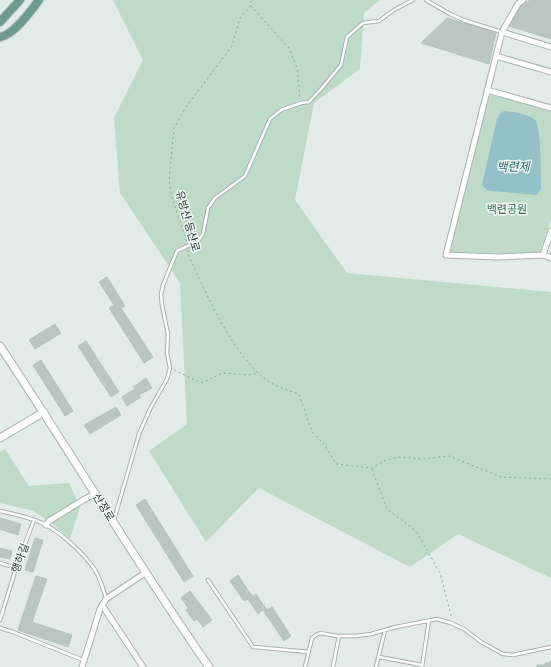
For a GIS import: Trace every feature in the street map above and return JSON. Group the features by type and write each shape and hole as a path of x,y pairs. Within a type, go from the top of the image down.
{"main road":[{"path":"0,22 20,0"},
{"path":"1,38 19,25 39,0"}],"street":[{"path":"523,0 518,4 502,32 446,255 498,258 543,255 551,258"},
{"path":"502,32 551,47"},
{"path":"496,56 551,72"},
{"path":"487,90 551,108"},
{"path":"543,255 551,231"},
{"name":"산정로","path":"0,346 44,412 145,573 209,667"},
{"path":"0,438 44,412"},
{"path":"46,525 49,521 79,502 95,494"},
{"path":"82,667 102,605 106,599 145,573"},
{"path":"102,605 143,667"}],"lane":[{"path":"113,522 140,434 150,409 166,379 170,368 167,353 168,334 161,295 163,285 177,251 198,241 203,234 208,208 215,198 245,176 270,119 281,110 301,102 309,102 341,65 347,37 363,23 379,21 394,10 413,0"},
{"path":"426,0 450,14 466,21 502,32"},
{"path":"0,511 34,520 46,525 64,538 90,562 100,579 106,599"},
{"name":"행하길","path":"0,620 16,568 34,520"},
{"path":"0,563 16,568"},
{"path":"208,580 253,647 308,652"},
{"path":"305,667 312,638 320,633 340,636 363,635 437,619 464,628 482,642 503,654 513,655 551,647"},
{"path":"378,657 422,666 430,620"},
{"path":"0,628 84,660"},
{"path":"376,667 385,630"},
{"path":"333,667 340,636"}],"path":[{"path":"251,0 251,6 290,48 296,68 301,102"},
{"name":"유방산 등산로","path":"251,6 240,18 232,46 186,107 174,128 169,180 172,198 186,237 188,254 211,304 245,360 272,384 299,394 312,432 326,445 336,464 372,468"},
{"path":"170,368 201,383 223,374 250,375 260,373"},
{"path":"451,623 452,620 440,573 416,531 387,509 372,468 386,460 399,457 422,459 449,456 501,477 551,479"}],"green space":[{"path":"113,0 380,0 364,13 360,69 314,103 295,200 347,273 551,292 551,578 458,534 410,567 259,488 206,542 149,451 187,424 180,283 120,193 114,118 143,60"},
{"name":"백련공원","path":"490,94 551,111 551,219 539,255 450,252"},
{"path":"5,449 29,486 69,483 80,507 70,539 34,511 0,503 0,452"}],"water":[{"name":"백련제","path":"504,111 531,117 536,121 538,126 541,189 537,195 492,191 487,190 482,185 497,119 500,113"}],"building":[{"path":"530,0 551,0 551,39 509,26 520,7"},
{"path":"447,18 496,33 489,64 421,43"},
{"path":"107,277 125,306 121,308 153,357 144,363 109,308 114,305 99,282"},
{"path":"55,324 61,333 35,349 29,340"},
{"path":"86,341 119,392 111,397 78,346"},
{"path":"41,360 73,411 65,416 33,365"},
{"path":"146,378 152,388 139,395 141,397 127,406 122,397 135,389 133,387"},
{"path":"116,407 121,415 90,434 84,425"},
{"path":"145,499 193,576 184,582 136,505"},
{"path":"0,518 21,524 18,535 0,529"},
{"path":"35,538 43,540 33,572 25,570"},
{"path":"0,548 12,551 10,559 0,557"},
{"path":"238,575 252,596 256,594 267,610 272,607 291,636 284,641 263,610 258,614 248,599 244,601 230,581"},
{"path":"36,576 47,579 32,622 72,635 68,647 18,630"},
{"path":"190,591 212,620 203,627 197,619 194,621 186,610 188,608 181,598"},
{"path":"550,661 551,667 537,667 537,665 545,665 545,663 550,663"}]}
